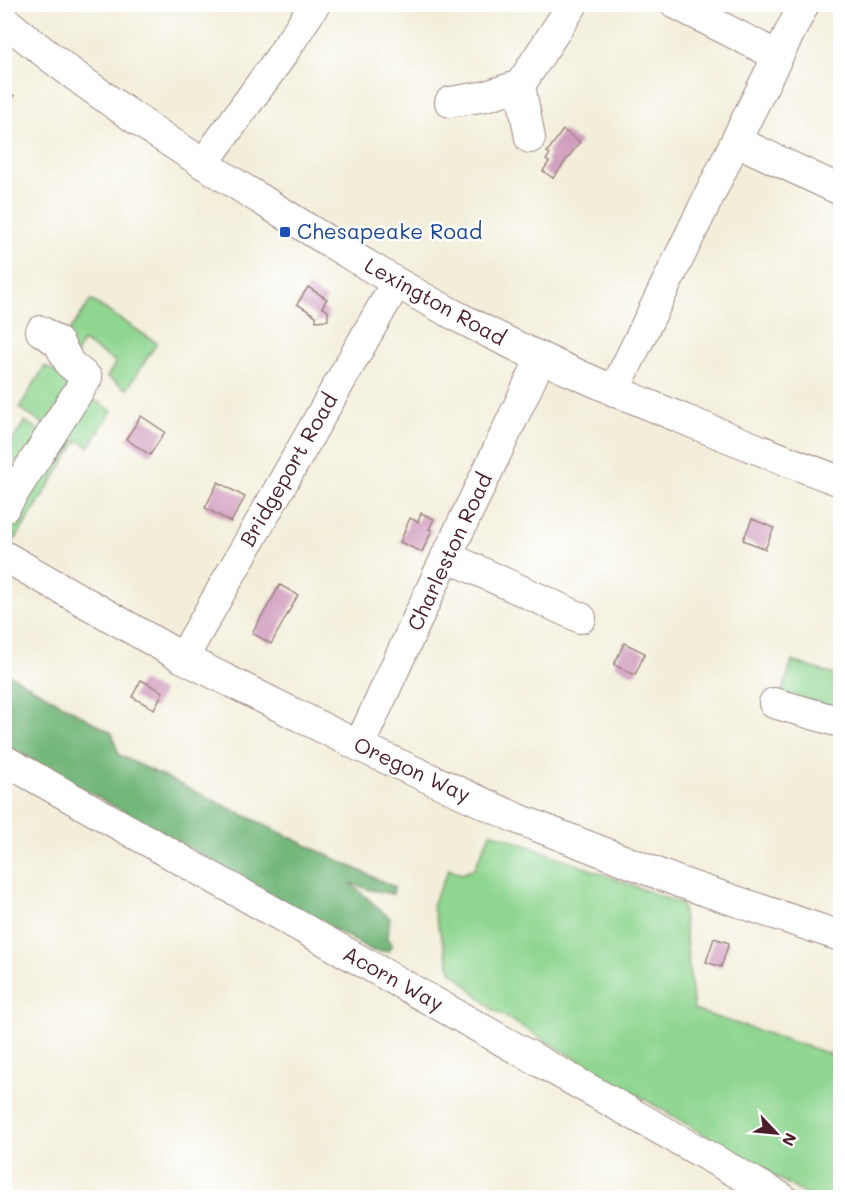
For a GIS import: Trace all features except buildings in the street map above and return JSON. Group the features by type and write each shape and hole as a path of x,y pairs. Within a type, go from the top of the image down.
{"street":[{"path":"203,164 315,4"},
{"path":"450,102 486,96 520,85 573,4"},
{"path":"676,4 778,56"},
{"path":"614,391 804,4"},
{"name":"Lexington Road","path":"4,20 94,90 203,164 396,283 541,358 614,391 840,481"},
{"path":"520,85 530,138"},
{"path":"736,141 840,190"},
{"name":"Bridgeport Road","path":"183,658 396,283"},
{"path":"4,508 15,469 87,378 70,364 58,342 41,331"},
{"name":"Charleston Road","path":"359,746 446,556 541,358"},
{"name":"Oregon Way","path":"4,556 183,658 359,746 516,818 679,882 840,936"},
{"path":"446,556 581,618"},
{"path":"774,703 840,722"},
{"name":"Acorn Way","path":"4,760 783,1197"}],"green space":[{"path":"91,300 157,343 127,389 107,377 116,362 83,341 75,356 63,340"},
{"path":"45,366 74,383 46,426 19,408"},
{"path":"88,396 112,411 89,447 78,440 15,540 7,535 4,524"},
{"path":"25,421 42,433 23,460 13,461 5,456 5,453"},
{"path":"792,661 840,677 840,711 782,694"},
{"path":"5,672 112,733 119,755 394,887 393,894 350,883 390,918 387,937 392,945 388,951 373,951 5,745"},
{"path":"491,832 682,904 694,1010 840,1057 840,1197 810,1197 492,1009 451,970 432,905 449,869 462,874 474,869"}],"place":[{"name":"Chesapeake Road","path":"285,232"}]}
